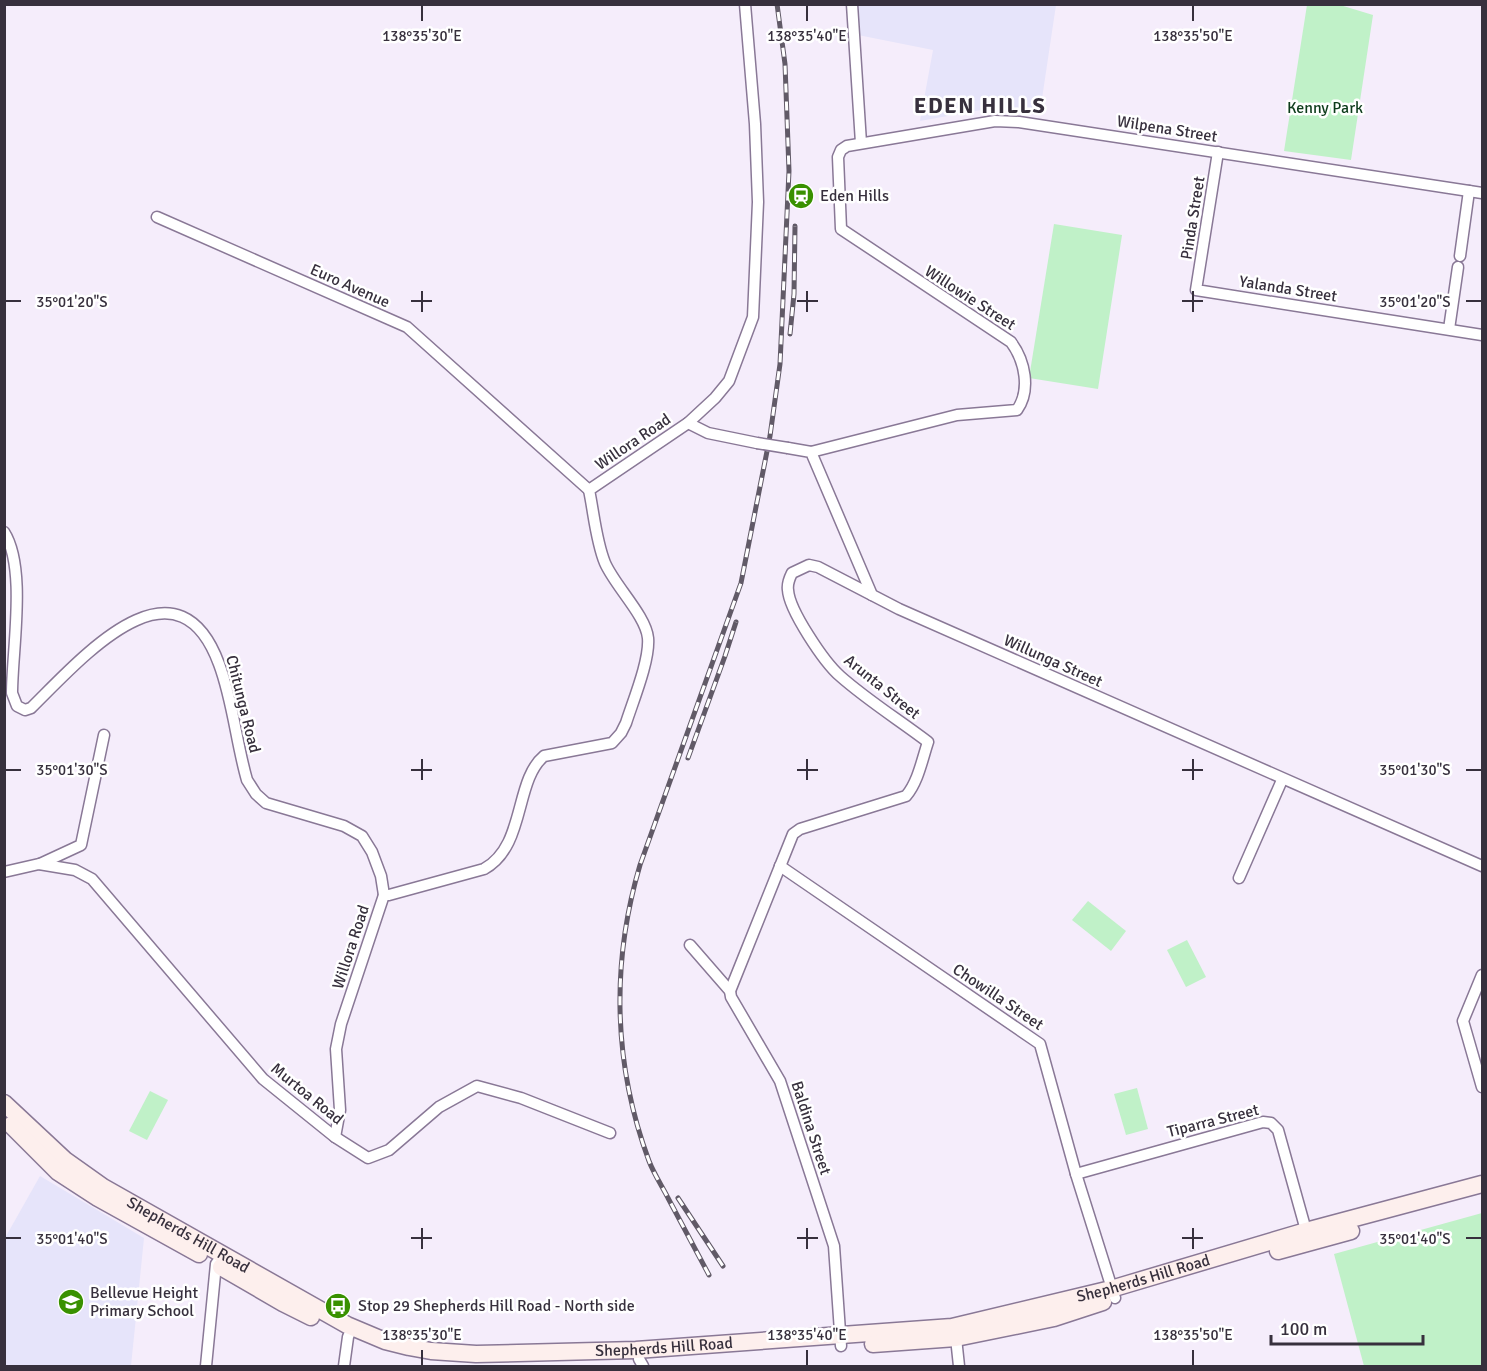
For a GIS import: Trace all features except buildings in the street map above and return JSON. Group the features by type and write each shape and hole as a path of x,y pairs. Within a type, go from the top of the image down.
{"main road":[{"name":"Shepherds Hill Road","path":"4,1103 51,1148 94,1180 219,1259 283,1303 350,1332 385,1352 430,1362 641,1363 734,1349 840,1341 952,1327 1114,1293 1482,1184"},
{"name":"Shepherds Hill Road","path":"4,1117 58,1172 98,1198 219,1259"},
{"name":"Shepherds Hill Road","path":"1308,1236 1482,1195"},
{"name":"Shepherds Hill Road","path":"350,1332 431,1351 476,1354 956,1338 1054,1318 1114,1293"}],"street":[{"name":"Willora Road","path":"335,1137 340,1110 336,1049 341,1024 384,895 483,869 494,863 516,825 532,769 538,761 544,756 612,743 626,723 647,655 648,638 645,625 614,580 601,553 589,490 688,423 724,389 742,351 753,317 758,202 755,124 745,4"},
{"path":"852,4 861,143"},
{"name":"Wilpena Street","path":"847,146 995,121 1019,122 1482,193"},
{"name":"Willowie Street","path":"811,452 957,415 1017,410 1024,400 1024,374 1018,352 1011,342 841,229 838,157 841,150 847,146"},
{"name":"Pinda Street","path":"1196,290 1218,152"},
{"path":"1460,255 1469,191"},
{"name":"Euro Avenue","path":"157,217 406,327 589,490"},
{"path":"1449,329 1458,267"},
{"name":"Yalanda Street","path":"1196,290 1482,335"},
{"path":"688,423 708,433 811,452 872,595"},
{"name":"Chitunga Road","path":"4,531 15,556 12,693 17,706 25,710 31,708 109,634 135,619 156,613 183,616 195,625 210,644 219,664 247,780 256,794 266,802 344,825 362,836 372,852 381,876 384,895"},
{"name":"Arunta Street","path":"780,866 793,834 800,829 906,796 911,791 920,767 928,742 839,675 823,656 796,615 788,593 788,582 792,573 809,565 818,567 872,595"},
{"name":"Willunga Street","path":"872,595 1282,780 1482,866"},
{"path":"39,864 81,845 104,735"},
{"path":"1239,878 1282,780"},
{"name":"Murtoa Road","path":"4,872 39,864 75,870 92,879 263,1079 335,1137 368,1158 389,1150 439,1107 477,1086 521,1098 610,1133"},
{"path":"730,991 780,866"},
{"name":"Chowilla Street","path":"780,866 1040,1044 1076,1174 1114,1293"},
{"name":"Baldina Street","path":"690,945 730,991 731,997 780,1081 834,1246 840,1341"},
{"path":"1482,975 1463,1021 1482,1087"},
{"name":"Tiparra Street","path":"1076,1174 1263,1122 1271,1123 1278,1130 1308,1236"},
{"path":"206,1366 219,1259"},
{"path":"344,1366 350,1332"},
{"path":"956,1338 960,1366"}],"shaded area":[{"path":"857,5 1056,5 1040,112 997,107 920,121 933,50 858,35"},
{"name":"Bellevue Height Primary School","path":"40,1176 144,1238 131,1366 5,1366 5,1238"}],"green space":[{"name":"Kenny Park","path":"1307,5 1340,5 1373,15 1351,160 1284,151"},
{"path":"1054,224 1122,235 1098,389 1029,378"},
{"path":"1088,901 1126,931 1111,951 1072,920"},
{"path":"1187,940 1206,977 1186,987 1167,950"},
{"path":"1137,1088 1148,1129 1126,1135 1114,1094"},
{"path":"150,1091 168,1100 147,1140 129,1131"},
{"path":"1482,1213 1482,1366 1364,1366 1334,1254"}],"railway":[{"path":"709,1275 653,1171 637,1124 628,1088 623,1051 620,1013 621,976 624,939 640,865 741,583 770,436 780,364 789,171 785,64 777,4"},
{"path":"790,334 794,294 795,226"},
{"path":"688,758 736,622"},
{"path":"678,1198 723,1266"}],"place":[{"name":"Eden Hills","path":"801,196"},
{"name":"Bellevue Height Primary School","path":"71,1302"},
{"name":"Stop 29 Shepherds Hill Road - North side","path":"338,1306"}],"district":[{"name":"EDEN HILLS","path":"980,105"}]}
